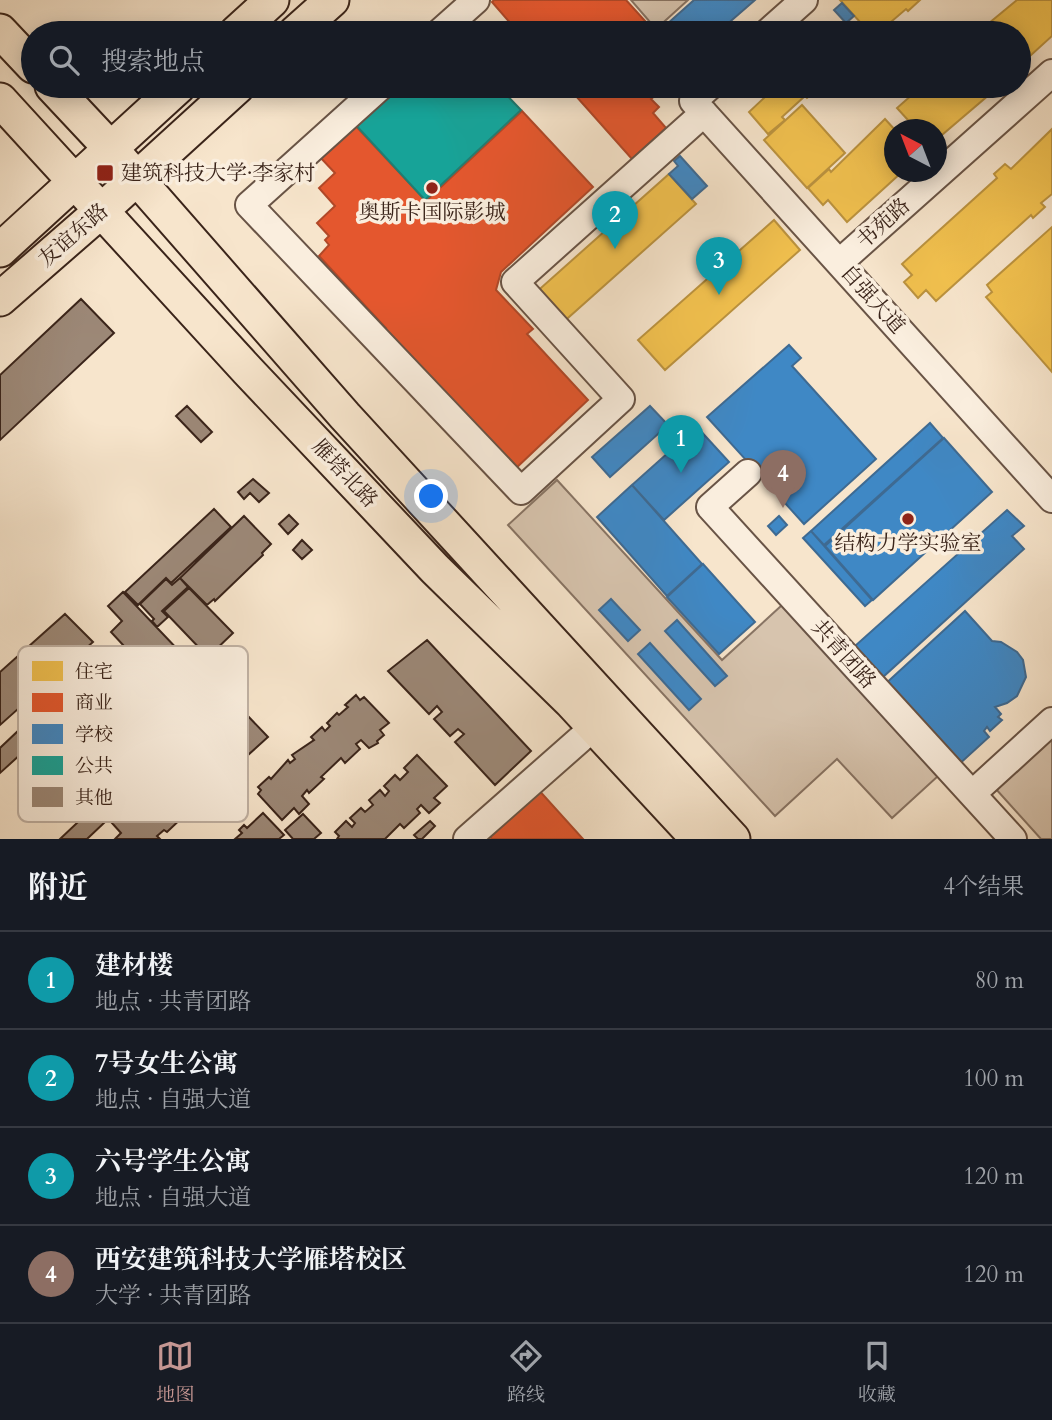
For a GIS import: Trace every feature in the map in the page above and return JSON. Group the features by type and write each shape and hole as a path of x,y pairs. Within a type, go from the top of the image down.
{"main road":[{"path":"249,21 272,0"},
{"path":"308,21 331,0"},
{"path":"0,31 21,53"},
{"name":"雁塔北路","path":"62,98 137,178 345,416 733,839"},
{"name":"友谊东路","path":"0,250 166,98"},
{"name":"友谊东路","path":"0,299 225,98"},
{"name":"雁塔北路","path":"0,100 435,569 594,727 698,839"}],"street":[{"path":"452,21 476,0"},
{"path":"780,21 804,0"},
{"name":"书苑路","path":"1031,92 1052,73"},
{"path":"368,98 249,205 521,491 621,399 515,282 702,100"},
{"name":"书苑路","path":"840,262 1024,98"},
{"name":"自强大道","path":"702,100 840,262 1052,499"},
{"name":"共青团路","path":"748,473 710,507 1013,839"},
{"path":"972,794 1052,721"},
{"path":"467,839 594,727"}],"shaded area":[{"path":"631,0 688,0 665,21 649,21"},
{"path":"557,480 722,660 793,595 949,766 892,818 837,759 775,816 508,525"},
{"path":"1052,736 1052,839 1041,839 995,788"}],"building: 住宅":[{"path":"840,0 920,0 892,21 859,21"},
{"path":"1017,0 1052,0 1052,36 1031,55 1031,21 992,21"},
{"path":"764,98 803,98 782,117 785,120 768,134 749,112"},
{"path":"908,98 985,98 947,131 947,119 907,119 897,108"},
{"path":"802,105 845,153 807,188 764,140"},
{"path":"884,120 884,182 891,182 847,222 828,200 823,205 808,188 829,169 831,172"},
{"path":"1052,129 1052,194 1041,203 1045,207 1033,218 1031,215 936,301 926,290 918,298 904,282 912,275 902,264 997,178 994,174 1005,164 1011,169"},
{"path":"669,174 696,204 560,325 533,295"},
{"path":"774,220 800,250 665,370 638,340"},
{"path":"1052,227 1052,372 986,297 992,292 987,285"}],"building: 商业":[{"path":"626,0 645,21 509,21 492,2"},
{"path":"578,98 652,98 659,107 653,113 666,128 632,159"},
{"path":"522,111 593,187 501,272 496,290 533,329 527,334 588,400 514,470 384,331 386,328 319,256 329,245 325,240 329,236 317,223 335,206 319,188 335,173 318,155 352,122 426,201"},
{"path":"536,787 583,839 492,839 485,832"}],"building: 学校":[{"path":"694,0 755,0 731,21 670,21"},
{"path":"842,3 854,16 844,21 834,10"},
{"path":"680,156 707,186 692,199 669,174 678,166 674,161"},
{"path":"789,345 801,358 792,366 876,459 804,524 707,417"},
{"path":"650,406 668,425 610,477 592,457"},
{"path":"930,423 943,438 824,545 811,531"},
{"path":"697,427 729,462 664,520 632,485"},
{"name":"结构力学实验室","path":"944,438 992,492 873,600 825,546"},
{"path":"632,485 702,564 667,596 597,517"},
{"path":"1007,510 1024,526 1012,536 1024,549 883,677 855,646"},
{"path":"779,516 787,525 776,535 768,526"},
{"path":"811,531 872,600 865,606 803,538"},
{"path":"703,564 755,622 719,654 667,597"},
{"path":"611,599 640,630 628,641 599,610"},
{"path":"965,611 992,641 1001,642 1017,652 1023,660 1026,677 1017,696 995,707 1002,720 990,731 987,727 984,731 989,737 956,767 883,686"},
{"path":"677,620 727,676 715,686 665,631"},
{"path":"650,643 701,699 689,710 638,654"}],"building: 公共":[{"path":"378,98 510,98 521,110 425,200 353,122"}],"building: 其他":[{"path":"81,299 114,333 0,440 0,375"},
{"path":"187,406 212,432 201,442 176,416"},
{"path":"253,479 269,493 259,502 250,493 244,499 238,492"},
{"path":"214,509 231,527 171,583 166,578 138,605 125,592"},
{"path":"289,515 298,524 288,534 279,524"},
{"path":"244,516 271,544 215,601 214,599 207,605 180,578"},
{"path":"302,540 312,550 302,559 293,550"},
{"path":"180,578 188,587 162,611 168,617 157,627 152,621 154,619 140,604 166,579 172,585"},
{"path":"189,588 233,633 219,646 197,646 164,611"},
{"path":"123,592 174,646 124,646 111,632 122,621 108,606"},
{"path":"65,614 93,642 89,646 29,646"},
{"path":"427,640 531,751 495,785 455,742 464,734 458,729 450,736 434,719 442,712 437,706 429,714 388,671"},
{"path":"18,656 18,709 0,725 0,672"},
{"path":"356,695 360,700 364,697 389,723 380,730 384,735 378,743 369,748 361,740 356,744 360,749 345,763 341,758 321,777 324,779 302,796 309,804 299,814 294,808 282,820 258,794 261,790 258,787 269,777 271,779 288,760 290,763 295,759 292,755 314,740 311,737 322,727 325,731 330,726 327,723 348,707 345,705"},
{"path":"248,716 268,737 248,755"},
{"path":"18,731 18,757 0,773 0,748"},
{"path":"417,755 447,786 434,798 440,803 429,813 421,805 417,809 420,813 404,828 400,824 385,839 337,839 339,836 335,832 346,821 352,827 355,823 350,818 361,808 365,812 373,805 369,800 380,790 385,796 389,791 384,786 395,775 400,780 408,772 404,768"},
{"path":"263,813 284,835 279,839 235,839 242,833 239,830 244,825 247,828"},
{"path":"303,814 321,833 314,839 293,839 285,830"},
{"path":"430,821 435,826 422,839 418,839 414,835"},
{"path":"78,822 105,822 87,839 60,839"},
{"path":"178,822 167,832 164,830 157,836 160,839 115,839 121,833 112,823"}],"place":[{"name":"建筑科技大学·李家村","path":"105,173"},
{"name":"奥斯卡国际影城","path":"432,188"},
{"name":"7号女生公寓","path":"615,249"},
{"name":"六号学生公寓","path":"719,295"},
{"name":"建材楼","path":"681,473"},
{"name":"西安建筑科技大学雁塔校区","path":"783,508"},
{"name":"结构力学实验室","path":"908,519"}]}
